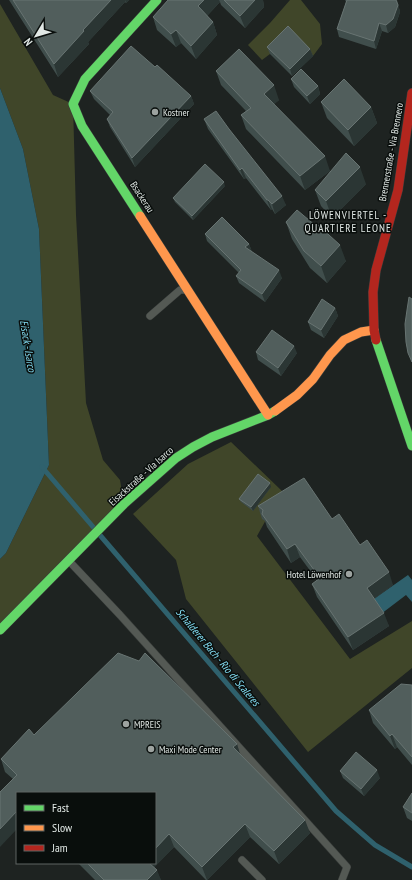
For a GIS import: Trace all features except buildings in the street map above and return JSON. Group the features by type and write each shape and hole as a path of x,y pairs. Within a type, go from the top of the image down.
{"street":[{"name":"Bsackerau","path":"157,0 84,80 73,104 82,126 268,414"},
{"name":"Brennerstraße - Via Brennero","path":"412,93 398,190 376,270 373,292 374,330 412,446"},
{"name":"Eisackstraße - Via Isarco","path":"0,630 124,504 176,458 193,446 277,410 297,395 313,379 330,355 344,340 361,332 374,330"}],"lane":[{"path":"150,316 180,290 189,290"},
{"path":"69,561 120,615 347,866 342,880"},
{"path":"242,860 262,880"}],"green space":[{"path":"290,0 301,0 320,24 322,44 313,56 291,34 262,60 248,45"},
{"path":"0,4 53,95 73,104 76,215 86,403 103,460 120,480 124,504 0,630 0,559 6,553 49,465 39,229 23,149 0,88"},
{"path":"231,442 282,491 257,536 350,659 412,621 412,668 308,752 186,599 176,560 133,514 188,464"}],"water":[{"name":"Eisack - Isarco","path":"0,88 23,149 39,229 49,465 6,553 0,559"},
{"path":"408,575 412,580 412,602 406,595 381,614 371,601"}],"waterway":[{"name":"Schalderer Bach - Rio di Scaleres","path":"42,467 94,528"},
{"name":"Schalderer Bach - Rio di Scaleres","path":"99,534 336,811 375,845 412,867"}],"traffic: fast":[{"path":"140,216 82,126 73,104 85,79 157,0"},
{"path":"376,340 412,446"},
{"path":"0,630 124,504 176,458 212,437 275,411"}],"traffic: slow":[{"path":"140,216 268,415"},
{"path":"275,411 297,395 313,379 330,355 344,340 361,332 374,330"}],"traffic: jam":[{"path":"376,340 374,330 373,292 376,270 398,190 412,93"}],"place":[{"name":"Kostner","path":"155,112"},
{"name":"Hotel Löwenhof","path":"349,574"},
{"name":"MPREIS","path":"126,724"},
{"name":"Maxi Mode Center","path":"151,749"}],"district":[{"name":"LÖWENVIERTEL - QUARTIERE LEONE","path":"348,221"}]}
